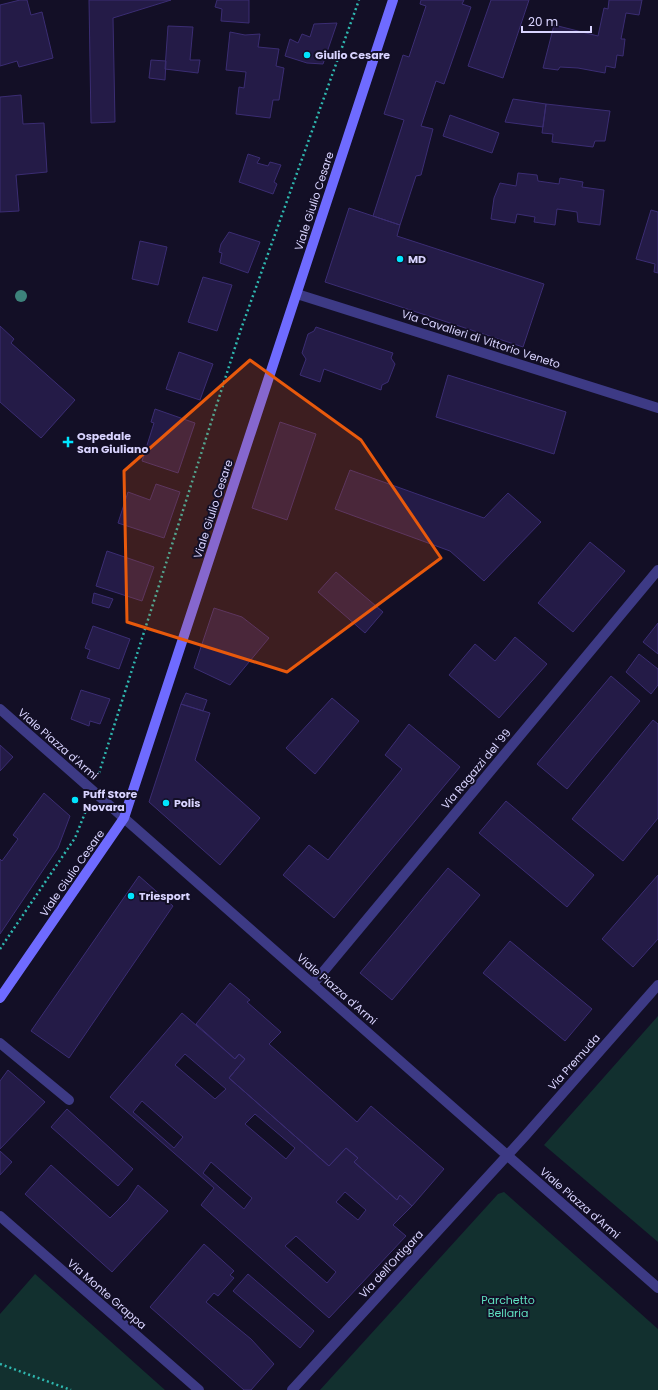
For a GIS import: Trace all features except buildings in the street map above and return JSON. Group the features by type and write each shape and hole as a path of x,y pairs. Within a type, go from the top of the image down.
{"main road":[{"name":"Viale Giulio Cesare","path":"0,998 124,818 393,0"}],"street":[{"name":"Via Cavalieri di Vittorio Veneto","path":"297,294 658,408"},
{"name":"Via Ragazzi del '99","path":"313,984 658,570"},
{"name":"Viale Piazza d'Armi","path":"0,709 658,1288"},
{"name":"Via Premuda","path":"507,1155 658,985"},
{"path":"0,1043 69,1100"},
{"name":"Via dell'Ortigara","path":"292,1390 507,1155"},
{"name":"Via Monte Grappa","path":"0,1216 199,1390"}],"path":[{"path":"100,768 109,736 240,332 359,0"},
{"path":"0,949 74,838 84,814"},
{"path":"0,1364 71,1390"}],"highlighted area":[{"path":"250,360 361,440 441,558 287,672 127,622 124,471"}],"green space":[{"path":"658,1016 658,1242 544,1145"},
{"name":"Parchetto Bellaria","path":"504,1192 658,1329 658,1390 320,1390 498,1194"},
{"path":"35,1274 165,1390 0,1390 0,1314"}],"place":[{"name":"Giulio Cesare","path":"307,55"},
{"name":"MD","path":"400,259"},
{"name":"Ospedale San Giuliano","path":"68,442"},
{"name":"Puff Store Novara","path":"75,800"},
{"name":"Polis","path":"166,803"},
{"name":"Triesport","path":"131,896"}]}
